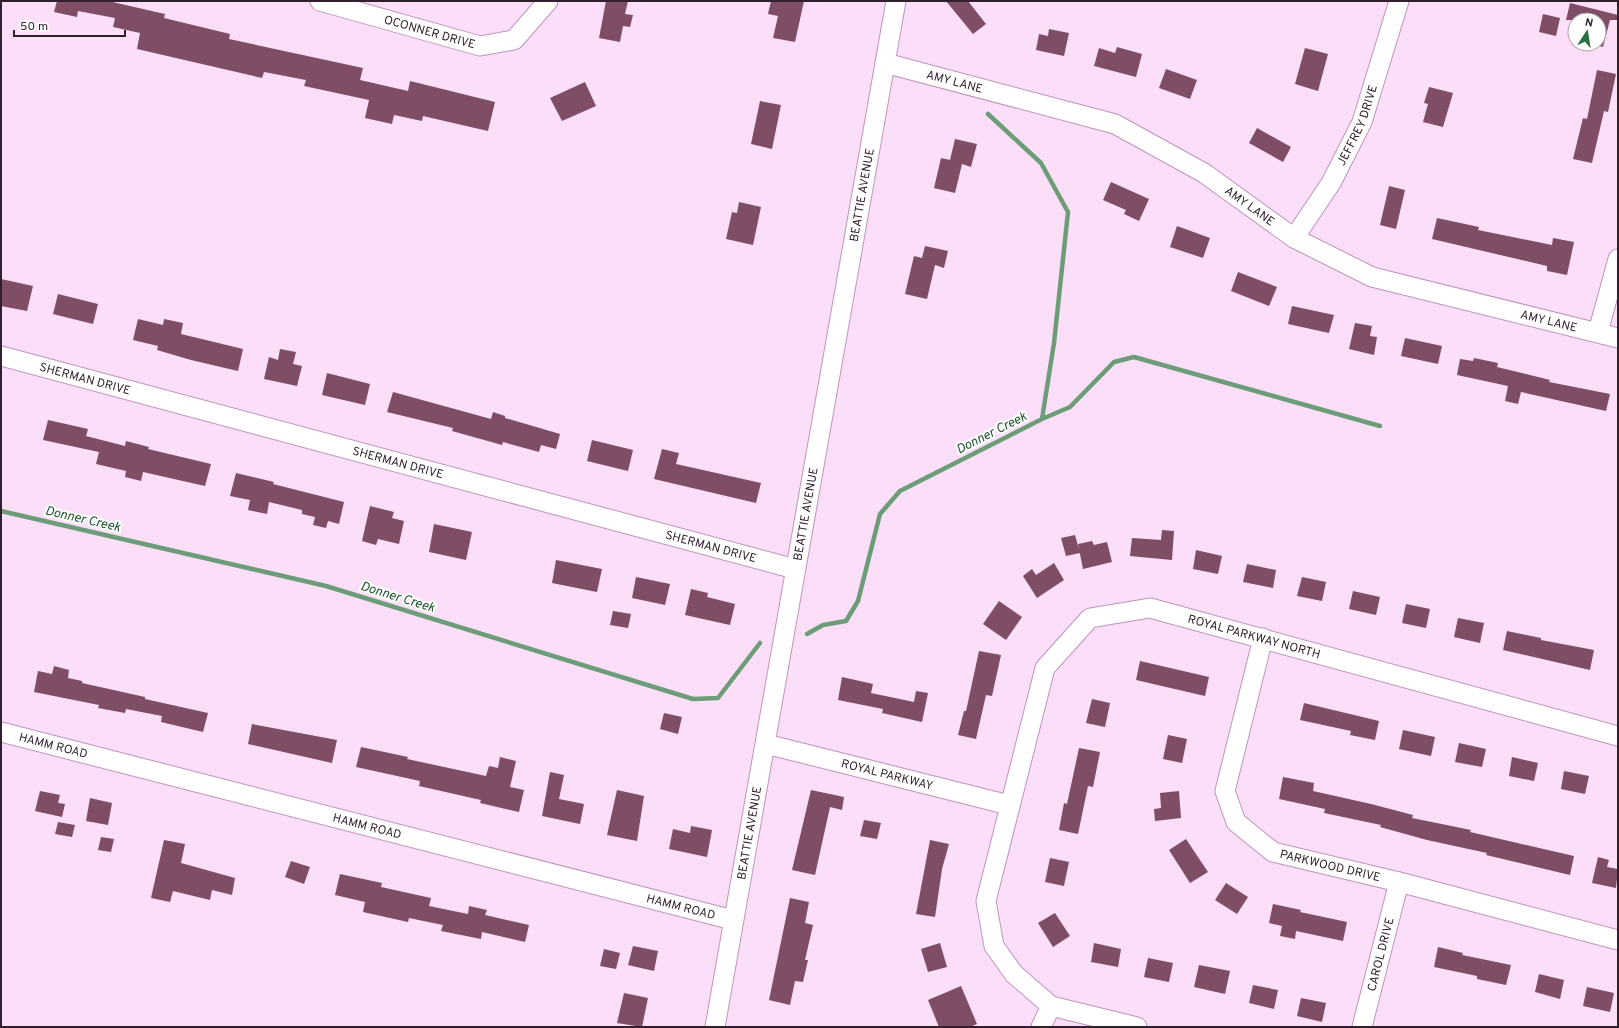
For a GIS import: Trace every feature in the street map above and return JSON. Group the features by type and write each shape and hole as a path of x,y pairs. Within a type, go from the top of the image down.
{"street":[{"name":"OCONNER DRIVE","path":"320,1 480,46 514,40 548,1"},
{"name":"BEATTIE AVENUE","path":"715,1027 896,1"},
{"name":"JEFFREY DRIVE","path":"1294,238 1331,183 1362,122 1399,1"},
{"name":"AMY LANE","path":"885,63 1115,124 1204,173 1294,238 1372,277 1618,338"},
{"path":"1598,332 1618,259"},
{"name":"SHERMAN DRIVE","path":"1,356 795,569"},
{"name":"ROYAL PARKWAY NORTH","path":"1051,1006 1014,974 994,946 986,901 1009,805 1045,668 1090,618 1150,608 1618,736"},
{"name":"PARKWOOD DRIVE","path":"1263,638 1225,791 1236,822 1273,852 1399,882 1618,940"},
{"name":"HAMM ROAD","path":"1,732 733,920"},
{"name":"ROYAL PARKWAY","path":"766,744 1009,805"},
{"name":"CAROL DRIVE","path":"1362,1027 1399,882"},
{"path":"1041,1027 1051,1006 1137,1027"}],"building":[{"path":"57,1 108,1 165,14 164,18 230,34 229,39 363,68 360,80 408,91 410,81 495,102 488,131 423,116 422,121 394,115 392,124 365,118 369,100 304,86 306,80 264,72 262,78 137,49 140,33 113,27 115,18 78,11 77,17 54,12"},
{"path":"606,1 628,1 625,14 633,15 630,27 623,26 620,42 599,38"},
{"path":"771,1 804,1 795,42 773,38 778,16 768,14"},
{"path":"946,1 968,1 986,24 973,34"},
{"path":"1570,3 1606,12 1568,12"},
{"path":"1607,12 1618,15 1618,20 1610,20 1607,32"},
{"path":"1543,14 1560,18 1556,36 1539,32"},
{"path":"1049,29 1069,33 1064,56 1036,50 1039,34 1048,36"},
{"path":"1117,47 1142,54 1136,77 1094,66 1099,48 1115,53"},
{"path":"1305,48 1328,54 1318,91 1295,84"},
{"path":"1166,69 1197,80 1190,99 1159,88"},
{"path":"1597,70 1616,74 1608,112 1604,111 1592,163 1573,159 1583,118 1587,119"},
{"path":"585,82 596,106 562,121 550,98"},
{"path":"1429,87 1453,93 1443,127 1423,122 1428,104 1424,103"},
{"path":"760,101 781,105 772,149 751,144"},
{"path":"1257,128 1291,147 1283,162 1249,143"},
{"path":"955,139 977,144 971,167 962,164 955,193 934,188 941,158 950,160"},
{"path":"1111,182 1149,199 1139,221 1124,214 1126,210 1103,200"},
{"path":"1389,186 1405,190 1396,229 1380,225"},
{"path":"739,202 761,207 753,245 726,239 732,212 737,213"},
{"path":"1437,218 1479,227 1478,230 1552,245 1553,238 1574,242 1567,275 1547,271 1547,266 1432,239"},
{"path":"1177,226 1210,238 1203,258 1170,247"},
{"path":"925,246 948,251 944,268 935,265 927,299 905,294 914,256 922,258"},
{"path":"1238,272 1277,287 1269,306 1231,291"},
{"path":"1,279 33,286 27,311 1,306"},
{"path":"58,294 98,304 93,324 53,314"},
{"path":"1292,306 1334,315 1329,333 1288,324"},
{"path":"138,319 163,325 164,319 183,323 181,334 243,349 238,371 157,350 158,346 133,340"},
{"path":"1355,323 1372,326 1370,336 1377,337 1374,355 1349,349"},
{"path":"1405,338 1442,346 1438,364 1401,356"},
{"path":"280,349 296,352 293,364 302,366 297,386 264,379 269,357 278,360"},
{"path":"1474,358 1498,363 1497,367 1550,380 1549,382 1610,394 1606,411 1521,392 1518,404 1505,401 1508,386 1457,375 1460,359 1473,361"},
{"path":"327,373 370,384 365,405 322,395"},
{"path":"393,392 491,419 493,412 505,416 505,418 560,434 556,449 541,445 539,452 503,442 502,445 452,431 453,428 387,412"},
{"path":"48,420 88,429 86,436 125,446 126,441 149,447 148,449 211,464 205,486 143,472 141,481 125,477 126,471 96,464 99,452 43,440"},
{"path":"592,440 633,450 628,471 587,461"},
{"path":"662,449 679,453 676,464 761,483 756,503 654,479"},
{"path":"236,473 344,502 339,524 328,521 326,528 313,525 315,517 302,514 302,510 269,502 267,514 248,510 250,500 230,496"},
{"path":"370,506 394,512 392,518 404,521 399,544 378,539 376,545 362,541"},
{"path":"434,524 472,532 466,560 429,552"},
{"path":"1162,530 1174,531 1172,560 1130,556 1132,538 1161,540"},
{"path":"1075,535 1080,553 1066,556 1061,538"},
{"path":"1092,541 1094,545 1107,542 1112,562 1083,569 1078,544"},
{"path":"1196,550 1222,556 1218,574 1193,569"},
{"path":"556,560 602,569 597,592 552,583"},
{"path":"1054,563 1064,580 1037,598 1023,576 1032,569 1036,575"},
{"path":"1247,564 1276,570 1273,588 1243,582"},
{"path":"636,577 670,584 665,605 632,598"},
{"path":"1302,577 1326,582 1322,601 1297,596"},
{"path":"691,589 708,593 707,597 735,604 730,625 685,615"},
{"path":"1353,591 1380,597 1376,615 1349,609"},
{"path":"999,601 1022,617 1006,640 983,624"},
{"path":"1406,604 1430,609 1426,628 1402,623"},
{"path":"613,611 631,614 628,628 610,625"},
{"path":"1458,618 1484,623 1480,643 1454,637"},
{"path":"1507,631 1541,638 1541,640 1594,650 1590,670 1503,650"},
{"path":"979,651 1001,655 992,696 986,695 976,739 958,735 964,711 966,711"},
{"path":"1140,661 1209,677 1205,696 1136,680"},
{"path":"54,666 69,670 68,678 82,681 82,683 208,713 203,732 161,722 162,716 126,709 125,713 98,708 99,705 34,692 38,671 52,674"},
{"path":"842,677 873,684 871,693 914,702 916,691 928,693 922,722 882,713 883,709 838,700"},
{"path":"1092,699 1110,703 1105,727 1086,723"},
{"path":"1304,703 1379,721 1375,740 1350,735 1351,731 1300,720"},
{"path":"664,713 682,717 678,734 660,729"},
{"path":"252,724 337,740 332,763 248,744"},
{"path":"1403,730 1435,737 1431,756 1399,749"},
{"path":"1168,735 1187,739 1182,763 1163,759"},
{"path":"1459,743 1486,749 1482,767 1455,762"},
{"path":"361,747 408,757 407,759 486,776 489,766 498,768 500,757 516,761 510,787 524,790 519,812 480,803 481,800 419,786 420,781 356,767"},
{"path":"1079,748 1100,752 1093,787 1088,786 1078,834 1059,830 1064,803 1067,804"},
{"path":"1512,757 1538,763 1534,781 1509,776"},
{"path":"1564,771 1589,776 1585,794 1561,789"},
{"path":"550,772 564,775 559,799 584,804 580,824 542,816"},
{"path":"1283,777 1314,783 1313,791 1413,815 1412,818 1471,830 1470,832 1574,856 1570,875 1486,855 1487,853 1427,840 1380,827 1381,825 1324,813 1325,809 1279,799"},
{"path":"617,790 644,796 637,841 607,835"},
{"path":"811,790 844,797 842,810 830,807 815,875 792,870"},
{"path":"40,791 60,795 58,803 65,804 62,817 35,811"},
{"path":"1179,791 1181,818 1155,821 1154,809 1161,808 1160,793"},
{"path":"90,798 112,803 108,825 86,821"},
{"path":"864,820 881,823 877,839 860,836"},
{"path":"58,822 75,825 72,837 55,834"},
{"path":"691,826 712,830 707,857 669,849 673,829 690,833"},
{"path":"101,837 114,839 111,852 98,850"},
{"path":"1186,839 1208,872 1190,883 1169,850"},
{"path":"164,840 185,844 181,863 235,878 232,895 212,890 210,900 173,891 170,902 151,898"},
{"path":"930,840 949,844 942,869 935,917 916,914"},
{"path":"1598,857 1609,860 1607,867 1618,869 1616,888 1592,883"},
{"path":"1050,858 1069,862 1064,886 1045,882"},
{"path":"291,861 310,867 304,884 285,877"},
{"path":"340,874 382,883 381,887 431,898 429,906 468,914 469,906 487,910 485,915 529,925 525,942 482,932 481,939 441,931 443,925 409,918 408,922 363,912 365,902 335,895"},
{"path":"1226,883 1248,897 1237,914 1215,900"},
{"path":"790,898 809,902 805,923 813,925 805,960 808,960 803,982 795,981 790,1005 769,1000"},
{"path":"1273,904 1301,910 1300,912 1347,922 1343,941 1296,931 1295,939 1280,936 1282,926 1269,923"},
{"path":"1055,913 1070,936 1053,947 1038,923"},
{"path":"940,943 947,967 928,972 921,949"},
{"path":"1094,943 1121,949 1118,967 1091,962"},
{"path":"633,946 658,951 654,971 628,965"},
{"path":"1438,947 1463,953 1462,955 1511,965 1506,985 1477,979 1477,976 1434,967"},
{"path":"604,949 620,953 616,969 600,966"},
{"path":"1148,958 1173,963 1169,982 1144,977"},
{"path":"1199,965 1230,971 1225,994 1194,987"},
{"path":"1539,974 1564,980 1560,999 1535,992"},
{"path":"1253,985 1278,990 1274,1009 1249,1003"},
{"path":"961,986 977,1024 970,1027 939,1027 928,1000"},
{"path":"1587,987 1614,993 1610,1012 1583,1006"},
{"path":"624,993 648,998 642,1027 617,1023"},
{"path":"1301,998 1326,1003 1322,1022 1297,1016"}],"waterway":[{"name":"Donner Creek","path":"807,634 823,625 846,621 858,601 880,514 900,491 1042,419 1054,343 1068,212 1041,163 988,114"},
{"path":"1042,419 1070,407 1114,362 1134,357 1380,426"},
{"name":"Donner Creek","path":"1,511 326,586 693,699 718,698 760,643"}]}
